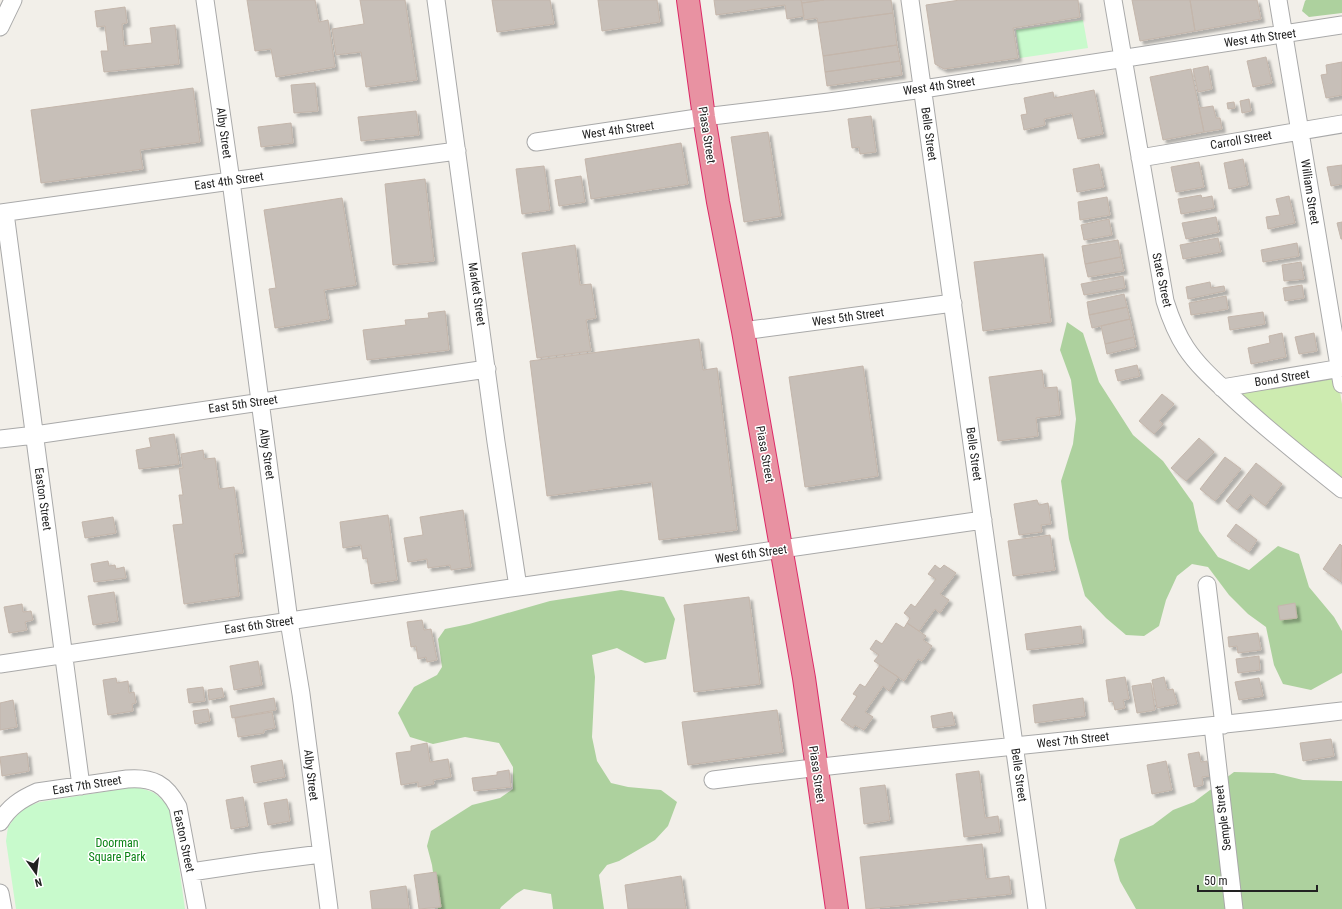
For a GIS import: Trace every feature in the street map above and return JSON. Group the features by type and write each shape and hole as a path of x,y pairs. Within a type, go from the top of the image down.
{"highway":[{"name":"Piasa Street","path":"688,0 704,117 718,202 743,331 804,678 837,909"}],"street":[{"path":"0,27 13,0"},
{"name":"Alby Street","path":"205,0 301,694 329,909"},
{"name":"Market Street","path":"436,0 496,442 518,587"},
{"name":"Belle Street","path":"910,0 1037,909"},
{"name":"State Street","path":"1112,0 1165,301 1172,323 1185,347 1198,364 1222,388 1294,451 1342,489"},
{"name":"William Street","path":"1278,0 1341,374"},
{"name":"West 4th Street","path":"536,142 704,117 923,89 1342,25"},
{"name":"Carroll Street","path":"1140,158 1342,124"},
{"name":"East 4th Street","path":"2,213 457,151"},
{"name":"Easton Street","path":"2,213 35,435 81,786"},
{"name":"West 5th Street","path":"743,331 953,303"},
{"name":"East 5th Street","path":"0,439 487,368"},
{"name":"Bond Street","path":"1222,388 1341,374"},
{"name":"West 6th Street","path":"518,587 983,520"},
{"name":"Semple Street","path":"1207,585 1234,909"},
{"name":"East 6th Street","path":"0,664 518,587"},
{"name":"West 7th Street","path":"713,780 816,767 1219,726 1340,712"},
{"name":"East 7th Street","path":"0,822 11,806 37,792 127,779 142,778 154,782"},
{"name":"Easton Street","path":"154,782 164,787 173,797 178,807 197,909"},
{"path":"191,872 321,854"}],"green space":[{"path":"1306,0 1342,0 1342,13 1309,17 1302,11"},
{"path":"1083,20 1088,48 1020,58 1016,30"},
{"path":"1067,322 1083,333 1099,382 1133,435 1163,461 1193,503 1199,531 1218,557 1249,570 1278,546 1299,554 1309,587 1334,617 1342,631 1342,673 1311,690 1283,684 1274,665 1266,627 1248,614 1229,595 1208,567 1192,564 1177,576 1166,600 1159,626 1144,636 1126,635 1106,618 1085,596 1069,539 1061,481 1073,444 1076,419 1071,380 1060,350"},
{"path":"1337,374 1342,404 1342,483 1231,390"},
{"path":"621,590 664,597 675,619 666,659 645,663 617,648 592,655 595,677 592,737 597,761 611,783 628,787 661,790 677,802 668,826 655,840 619,861 607,865 599,875 604,909 553,909 551,894 524,889 516,894 500,909 438,909 432,865 427,846 431,831 472,805 500,798 513,789 513,767 499,743 465,737 433,744 410,737 398,713 414,687 437,675 442,667 438,639 445,629 469,624 550,601"},
{"path":"1234,772 1274,773 1303,780 1342,781 1342,909 1136,909 1120,881 1114,860 1120,839 1153,825 1173,810 1194,802"},
{"name":"Doorman Square Park","path":"134,787 156,794 171,810 185,909 16,909 6,841 8,827 16,816 26,807 40,802"}],"building":[{"path":"247,0 315,0 319,22 328,20 335,67 276,77 271,49 255,51"},
{"path":"360,0 405,0 417,80 366,87 361,52 336,55 332,29 364,24"},
{"path":"492,0 550,0 554,24 497,32"},
{"path":"598,0 657,0 660,22 602,31"},
{"path":"714,0 801,0 804,16 787,19 785,5 716,15"},
{"path":"801,0 824,0 802,3"},
{"path":"824,0 891,0 893,13 818,23 817,18 804,20 802,3"},
{"path":"960,0 1078,0 1080,17 1013,28 1018,58 944,69 935,64 926,5"},
{"path":"1132,0 1190,0 1195,31 1140,41"},
{"path":"1190,0 1257,0 1261,19 1195,31"},
{"path":"125,7 127,23 122,24 124,46 152,43 150,28 175,25 179,64 104,72 101,51 108,51 105,26 97,27 95,11"},
{"path":"893,13 897,45 823,56 818,23"},
{"path":"897,45 900,61 825,72 823,56"},
{"path":"1266,57 1272,83 1253,87 1247,61"},
{"path":"900,61 902,75 827,86 825,72"},
{"path":"1342,62 1342,95 1326,98 1321,75 1327,74 1326,65"},
{"path":"1208,66 1212,89 1198,92 1193,69"},
{"path":"1191,69 1204,132 1163,140 1150,77"},
{"path":"315,83 318,111 294,113 291,85"},
{"path":"193,88 200,142 140,150 143,169 41,183 31,110"},
{"path":"1094,90 1103,134 1078,139 1072,113 1044,119 1045,125 1024,130 1021,115 1027,114 1024,98 1053,92 1054,98"},
{"path":"1249,99 1251,111 1242,113 1240,101"},
{"path":"1234,102 1235,108 1228,109 1227,103"},
{"path":"1213,106 1216,118 1220,118 1222,129 1204,132 1199,108"},
{"path":"416,111 419,135 361,141 358,117"},
{"path":"871,116 876,152 860,154 859,147 852,148 848,119"},
{"path":"291,123 293,143 261,147 258,127"},
{"path":"768,132 781,216 744,222 731,137"},
{"path":"681,143 688,184 591,199 585,159"},
{"path":"1243,159 1248,185 1229,189 1224,163"},
{"path":"1199,162 1204,187 1176,192 1171,167"},
{"path":"1099,164 1104,187 1077,192 1073,169"},
{"path":"1342,165 1342,184 1331,186 1327,167"},
{"path":"544,166 550,210 522,214 516,169"},
{"path":"581,176 585,202 559,206 555,180"},
{"path":"425,179 434,261 393,265 385,184"},
{"path":"1201,195 1202,198 1212,196 1214,208 1181,214 1178,199"},
{"path":"1289,196 1295,223 1268,229 1266,217 1280,215 1276,199"},
{"path":"1107,197 1110,215 1080,220 1078,202"},
{"path":"342,198 356,285 324,290 329,319 275,328 269,289 276,288 264,210"},
{"path":"1216,217 1219,232 1186,239 1182,223"},
{"path":"1109,219 1112,235 1084,240 1081,225"},
{"path":"1342,222 1342,239 1341,239 1337,223"},
{"path":"1218,238 1221,252 1183,259 1180,245"},
{"path":"1118,240 1121,257 1085,264 1082,246"},
{"path":"1297,243 1299,256 1263,262 1261,250"},
{"path":"575,245 580,285 591,284 596,318 586,320 591,351 537,358 522,253"},
{"path":"1043,254 1051,322 983,331 974,262"},
{"path":"1121,257 1124,271 1088,277 1085,264"},
{"path":"1301,262 1304,279 1284,281 1282,265"},
{"path":"1123,276 1125,288 1084,295 1081,284"},
{"path":"1210,282 1211,288 1224,286 1225,291 1188,299 1186,287"},
{"path":"1302,285 1304,298 1285,301 1283,288"},
{"path":"1124,294 1127,307 1089,315 1087,302"},
{"path":"1226,296 1228,309 1191,315 1189,303"},
{"path":"1127,307 1130,319 1092,328 1089,315"},
{"path":"445,311 449,350 367,360 363,330 406,325 405,320 429,318 428,313"},
{"path":"1263,312 1265,324 1230,330 1228,317"},
{"path":"1130,319 1134,337 1105,344 1101,326"},
{"path":"1282,333 1286,357 1251,364 1248,348 1270,343 1269,336"},
{"path":"1314,333 1317,351 1299,354 1295,337"},
{"path":"1134,337 1136,347 1107,354 1105,344"},
{"path":"699,339 703,370 717,368 737,530 659,540 652,482 547,496 530,361"},
{"path":"1137,365 1140,376 1118,381 1115,370"},
{"path":"863,366 878,476 805,487 789,377"},
{"path":"1042,370 1044,388 1057,387 1060,415 1036,418 1038,436 998,441 989,377"},
{"path":"1162,394 1174,404 1159,421 1163,424 1154,434 1139,421"},
{"path":"174,434 179,464 139,469 136,450 151,447 149,438"},
{"path":"1199,438 1214,452 1186,481 1171,468"},
{"path":"203,450 204,459 215,458 219,489 234,487 243,553 234,554 239,596 184,604 173,525 183,524 179,495 183,495 179,468 183,468 181,454"},
{"path":"1225,457 1241,469 1215,501 1200,489"},
{"path":"1256,463 1282,484 1265,506 1250,494 1237,510 1226,501"},
{"path":"1037,500 1039,505 1048,503 1051,524 1041,525 1042,532 1019,535 1014,504"},
{"path":"463,510 471,567 451,570 450,565 428,568 427,559 408,562 404,538 423,535 420,517"},
{"path":"388,515 397,580 371,584 367,558 363,559 361,545 343,548 340,522"},
{"path":"113,517 116,533 85,538 82,522"},
{"path":"1236,524 1257,540 1249,552 1227,536"},
{"path":"1050,535 1055,570 1013,576 1008,541"},
{"path":"1340,544 1342,546 1341,582 1323,569"},
{"path":"108,561 109,566 115,565 116,569 124,567 126,578 94,582 91,564"},
{"path":"935,565 940,569 944,565 956,573 940,594 949,600 940,613 935,609 919,631 907,623 910,618 904,613 911,604 915,607 936,579 928,574"},
{"path":"114,592 118,621 93,625 88,596"},
{"path":"749,597 760,684 694,692 684,605"},
{"path":"1295,603 1297,618 1280,620 1278,606"},
{"path":"22,604 23,612 31,611 33,620 25,622 27,630 9,633 4,607"},
{"path":"422,620 424,630 431,629 437,660 427,662 426,657 418,659 416,646 411,647 407,622"},
{"path":"896,623 904,628 907,623 926,636 923,640 932,646 922,661 918,659 904,681 874,661 879,655 870,649 876,640 882,644"},
{"path":"1081,626 1083,643 1027,650 1025,634"},
{"path":"1258,633 1261,650 1238,653 1237,646 1229,647 1228,637"},
{"path":"1259,656 1260,670 1238,673 1236,659"},
{"path":"258,661 262,685 234,690 230,666"},
{"path":"880,665 898,677 889,691 883,686 865,712 873,717 864,730 855,725 853,728 841,720 857,696 853,694 860,684 865,687"},
{"path":"1125,677 1129,699 1123,700 1125,708 1115,710 1113,701 1109,702 1106,680"},
{"path":"1164,677 1167,690 1173,689 1177,704 1157,708 1152,680"},
{"path":"116,678 117,683 128,681 129,693 134,692 136,703 132,704 133,711 108,715 103,680"},
{"path":"1259,678 1263,696 1239,700 1235,682"},
{"path":"1151,683 1155,710 1137,713 1132,686"},
{"path":"203,687 205,701 189,703 187,689"},
{"path":"222,688 224,697 209,700 208,690"},
{"path":"274,698 276,710 232,718 230,706"},
{"path":"1083,698 1085,716 1035,723 1033,705"},
{"path":"13,700 17,727 0,730 0,703"},
{"path":"208,709 210,721 195,724 193,711"},
{"path":"777,710 783,752 688,765 682,722"},
{"path":"272,712 275,728 264,730 264,733 238,737 235,718"},
{"path":"952,712 955,725 933,728 931,716"},
{"path":"1331,739 1334,756 1303,761 1300,743"},
{"path":"427,743 430,762 448,759 451,777 433,780 434,784 418,787 418,782 401,785 396,753 411,751 411,746"},
{"path":"1199,752 1201,762 1207,761 1210,776 1202,777 1203,785 1194,787 1188,754"},
{"path":"27,753 29,771 2,776 0,757"},
{"path":"282,760 285,777 254,783 251,766"},
{"path":"1166,761 1172,790 1152,794 1147,765"},
{"path":"509,770 511,787 474,791 472,778 497,775 497,772"},
{"path":"979,771 985,818 998,816 1000,832 964,837 956,774"},
{"path":"885,785 890,820 864,824 860,788"},
{"path":"243,797 248,826 231,829 226,800"},
{"path":"287,799 290,821 268,825 264,803"},
{"path":"982,844 986,879 1009,876 1011,894 866,909 860,857"},
{"path":"436,872 441,907 419,909 414,875"},
{"path":"681,876 686,909 628,909 625,885"},
{"path":"406,886 409,909 372,909 370,891"}]}
